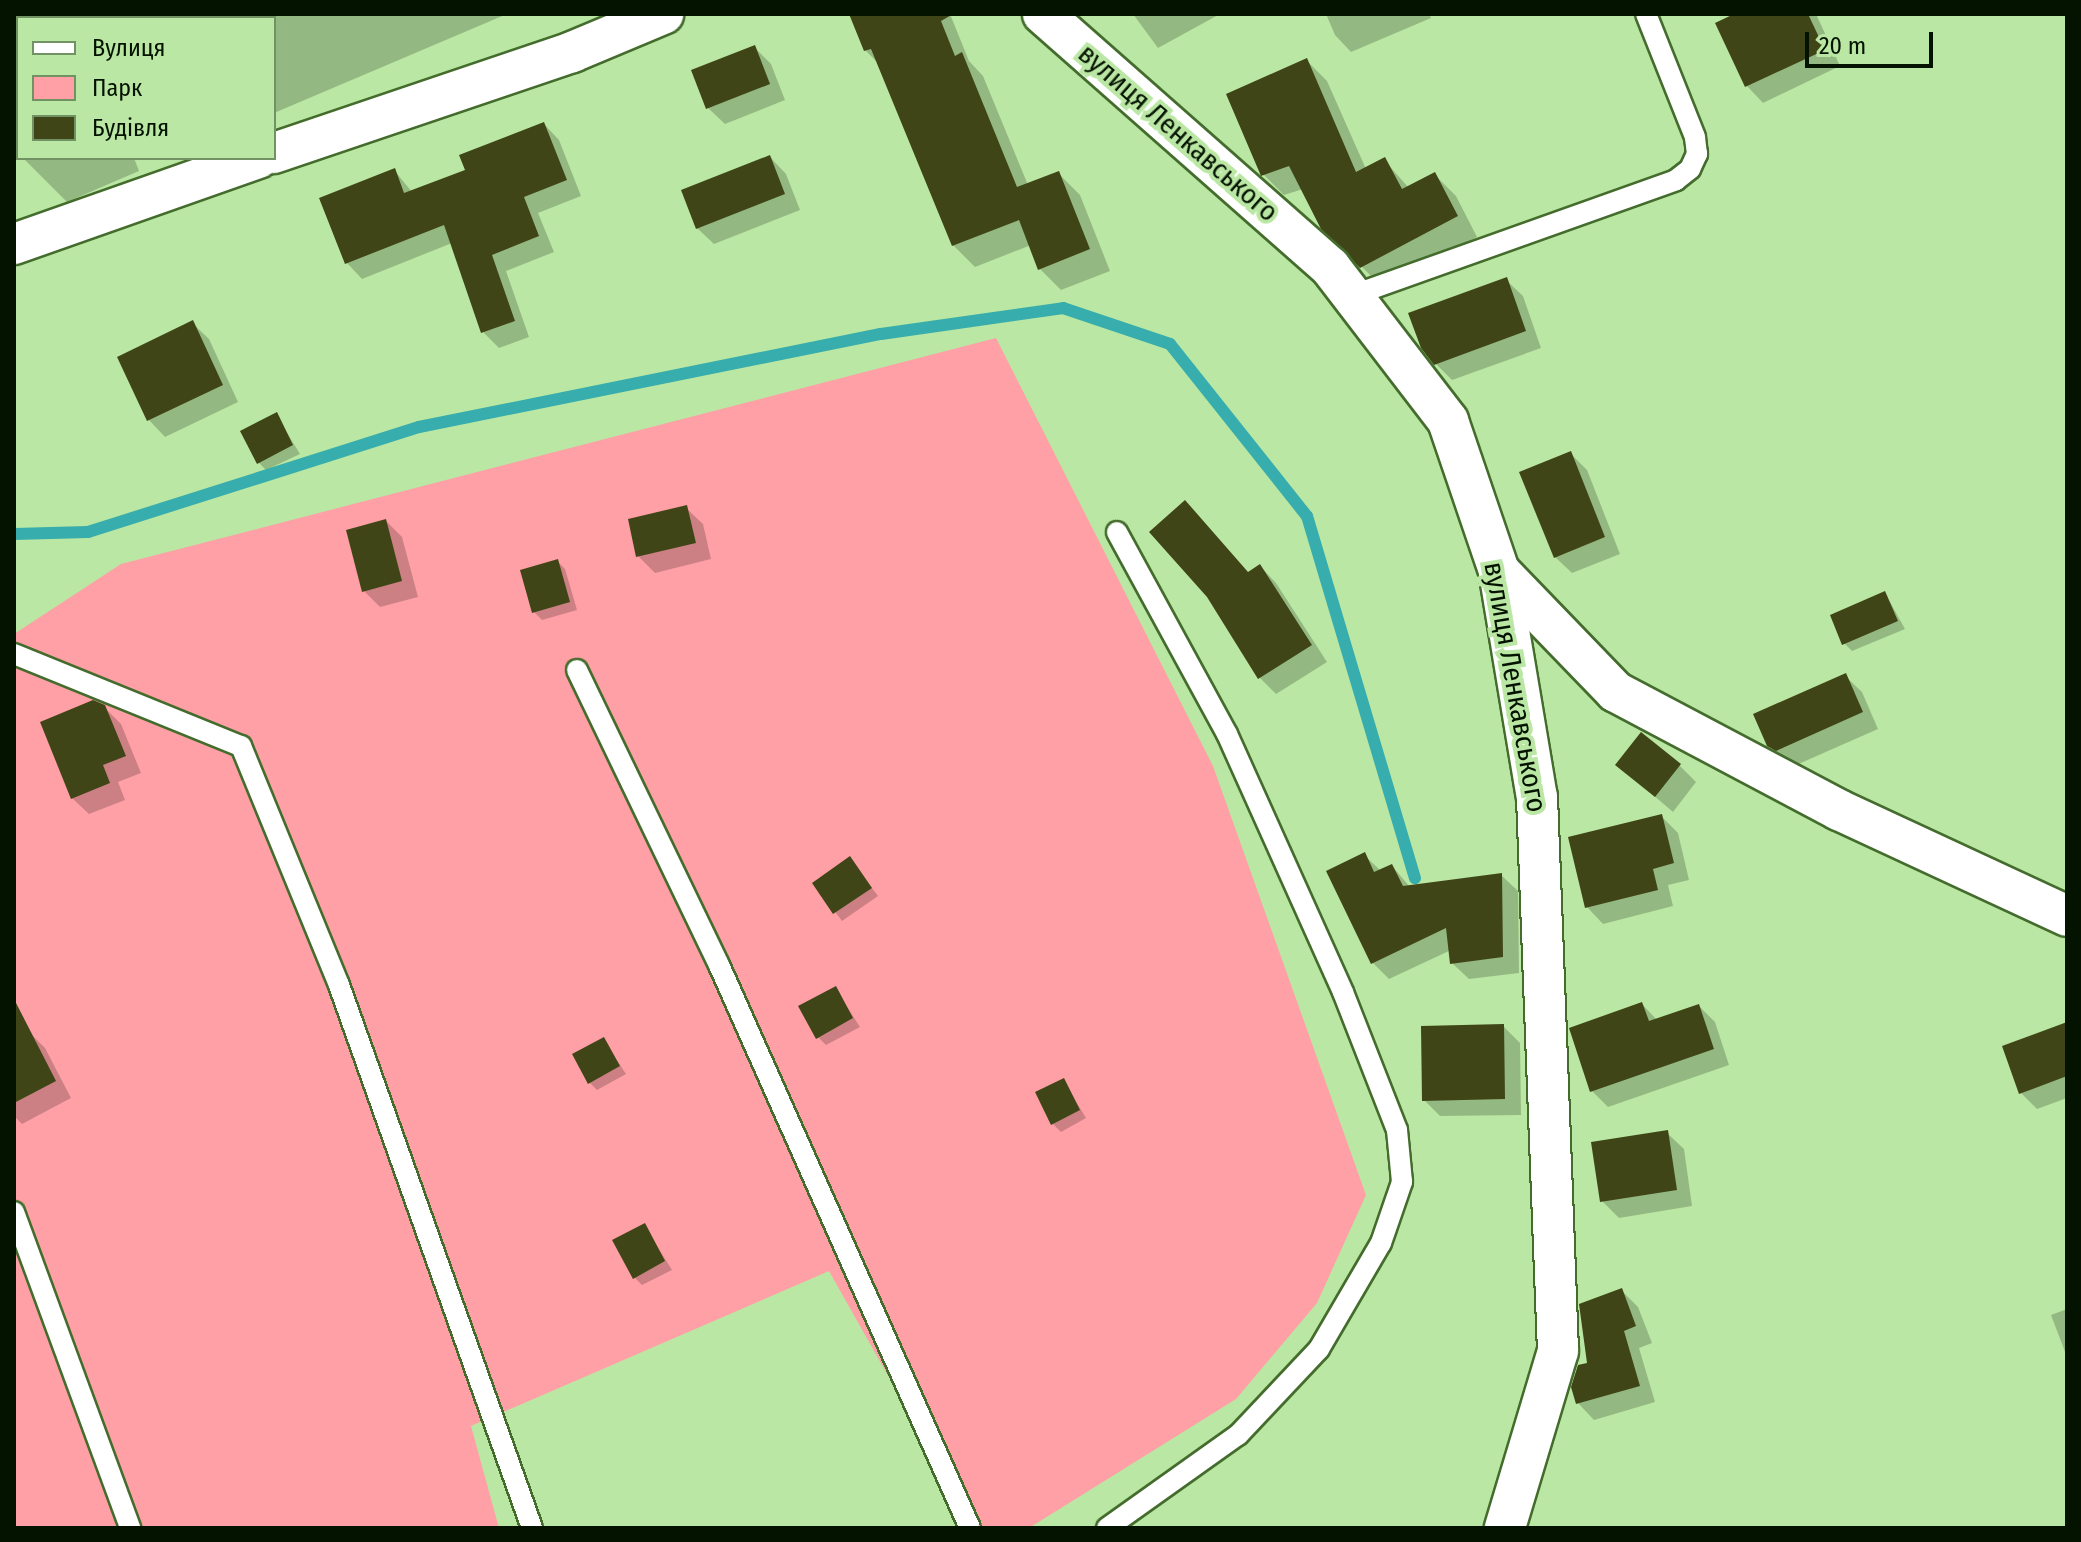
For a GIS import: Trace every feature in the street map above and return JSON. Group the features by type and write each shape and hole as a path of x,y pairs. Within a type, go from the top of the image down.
{"street":[{"path":"276,152 572,52 663,14"},
{"name":"вулиця Ленкавського","path":"1043,14 1330,267 1448,421 1499,571 1537,797 1558,1351 1505,1528"},
{"path":"14,244 252,160"},
{"path":"1499,571 1616,692 1839,810 2067,916"}],"lane":[{"path":"1351,296 1676,180 1690,169 1697,154 1695,137 1646,14"},
{"path":"1107,1528 1238,1435 1319,1349 1381,1243 1402,1182 1397,1130 1343,992 1227,734 1117,532"},
{"path":"14,654 241,746 339,985 532,1528"},
{"path":"577,670 719,965 970,1528"},
{"path":"14,1212 130,1528"}],"green space":[{"path":"996,338 1213,766 1366,1195 1317,1303 1236,1399 1029,1528 974,1528 829,1271 471,1426 499,1528 14,1528 14,634 121,564"}],"building":[{"path":"849,14 953,14 941,21 955,56 962,52 1017,187 1059,171 1090,249 1038,270 1019,220 952,246 871,49 864,51"},
{"path":"1734,14 1808,14 1825,50 1745,87 1715,23"},
{"path":"755,45 770,84 706,109 691,70"},
{"path":"1307,58 1356,172 1385,157 1402,189 1435,172 1458,216 1360,268 1321,229 1289,166 1261,176 1226,94"},
{"path":"544,122 567,180 524,197 539,236 492,255 515,321 481,333 444,225 345,264 319,198 395,168 404,193 465,170 459,155"},
{"path":"770,155 785,194 696,229 681,190"},
{"path":"1507,277 1526,331 1434,365 1421,348 1408,313"},
{"path":"193,320 223,385 147,421 117,357"},
{"path":"277,412 293,445 257,464 240,431"},
{"path":"1571,451 1605,537 1554,558 1519,472"},
{"path":"1185,500 1248,572 1260,564 1312,645 1258,679 1207,597 1149,532"},
{"path":"687,505 696,543 636,557 628,519"},
{"path":"386,519 402,581 362,592 346,530"},
{"path":"558,559 570,602 532,613 520,570"},
{"path":"1885,591 1898,621 1842,645 1830,615"},
{"path":"1846,673 1863,712 1776,751 1767,746 1753,714"},
{"path":"93,700 105,705 126,756 103,765 110,783 71,799 40,722"},
{"path":"1641,732 1681,764 1655,797 1615,765"},
{"path":"1662,814 1674,863 1653,869 1658,890 1585,908 1568,837"},
{"path":"1365,852 1374,872 1392,864 1403,886 1502,873 1503,957 1450,964 1446,928 1371,964 1326,871"},
{"path":"850,856 872,888 833,914 812,883"},
{"path":"836,986 853,1018 816,1039 798,1006"},
{"path":"14,999 56,1081 14,1103"},
{"path":"1642,1002 1649,1021 1699,1004 1714,1049 1590,1092 1569,1028"},
{"path":"2067,1022 2067,1076 2019,1094 2002,1046"},
{"path":"1504,1024 1505,1099 1422,1101 1421,1026"},
{"path":"604,1037 620,1066 588,1084 572,1054"},
{"path":"1064,1078 1080,1110 1051,1125 1035,1092"},
{"path":"1668,1130 1677,1190 1600,1202 1591,1142"},
{"path":"645,1223 665,1261 633,1279 612,1240"},
{"path":"1622,1288 1636,1326 1624,1331 1640,1386 1576,1404 1571,1387 1578,1365 1587,1363 1579,1304"}],"waterway":[{"path":"14,534 88,532 419,427 881,334 1063,308 1170,344 1307,516 1415,878"}]}
